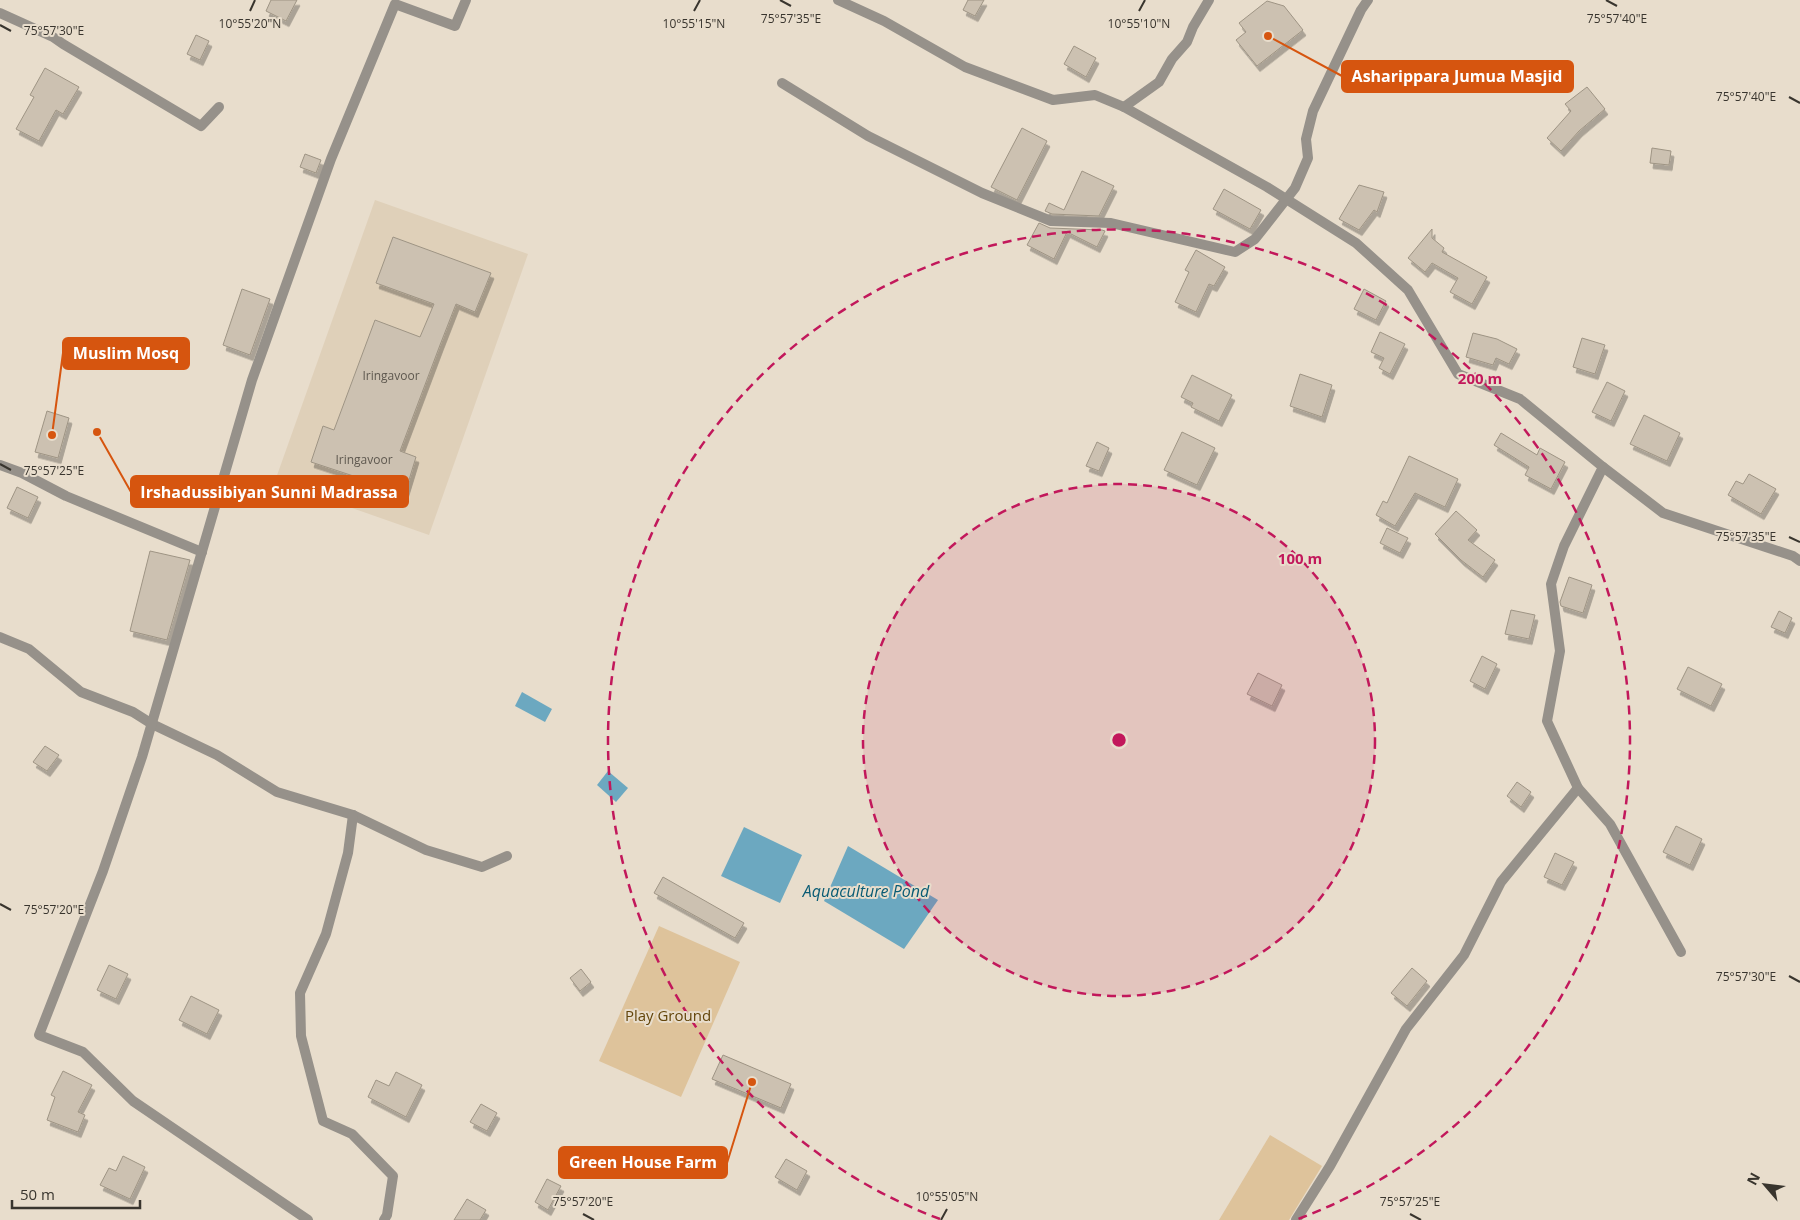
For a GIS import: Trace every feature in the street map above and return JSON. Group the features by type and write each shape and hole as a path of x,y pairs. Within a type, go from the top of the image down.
{"street":[{"path":"308,1220 133,1101 83,1052 39,1035 103,871 152,724 256,371 332,159 395,4 455,26 466,0"},
{"path":"838,0 884,21 965,67 1044,97 1053,100 1095,95 1124,107 1286,199 1356,243 1408,290 1458,374 1520,399 1663,513 1793,556 1800,561"},
{"path":"1124,107 1159,82 1172,60 1186,42 1209,0"},
{"path":"782,83 868,136 982,192 1051,221 1111,223 1236,252 1255,239 1295,188 1308,158 1306,139 1313,111 1361,10 1368,0"},
{"path":"0,13 54,37 201,126 219,106"},
{"path":"0,465 22,473 66,496 202,552"},
{"path":"1603,467 1564,546 1551,584 1560,652 1548,721 1578,788 1610,824 1681,952"},
{"path":"0,637 29,649 81,692 133,712 152,724 217,755 277,792 353,815 426,850 482,867 507,856"},
{"path":"1296,1220 1330,1166 1406,1029 1464,955 1501,882 1578,788"},
{"path":"353,815 348,853 326,934 300,993 301,1036 323,1121 352,1134 393,1176 387,1215 384,1220"}],"shaded area":[{"path":"375,200 528,254 429,535 275,481"}],"green space":[{"name":"Play Ground","path":"659,926 740,962 681,1097 599,1061"},
{"path":"1270,1135 1322,1166 1289,1220 1219,1220"}],"water":[{"path":"522,692 552,709 545,722 515,706"},
{"path":"608,771 628,788 616,802 597,785"},
{"path":"744,827 802,855 780,903 721,876"},
{"name":"Aquaculture Pond","path":"848,846 938,900 904,949 824,901"}],"building":[{"path":"271,0 297,0 286,21 266,11"},
{"path":"968,0 984,0 975,16 963,10"},
{"path":"1267,1 1284,6 1303,30 1257,66 1236,40 1246,32 1239,23"},
{"path":"196,35 209,41 200,60 187,54"},
{"path":"1074,46 1096,58 1086,77 1064,64"},
{"path":"45,68 79,87 63,114 56,110 39,141 16,129 34,97 30,95"},
{"path":"1587,87 1605,109 1579,131 1561,151 1547,138 1571,111 1565,104"},
{"path":"1022,128 1047,141 1017,200 991,187"},
{"path":"1652,148 1671,151 1669,165 1650,163"},
{"path":"305,154 321,160 316,173 300,167"},
{"path":"1082,171 1114,186 1099,216 1052,214 1045,211 1049,203 1064,210"},
{"path":"1359,185 1384,192 1377,212 1374,210 1359,230 1339,219"},
{"path":"1224,189 1261,210 1250,229 1213,209"},
{"path":"1039,223 1050,228 1105,231 1097,247 1067,232 1054,259 1027,245"},
{"path":"1432,229 1432,238 1444,248 1442,252 1487,277 1472,304 1450,292 1458,278 1432,263 1425,272 1408,258"},
{"path":"393,237 491,273 475,312 456,304 400,451 416,457 405,493 311,462 323,426 334,430 375,320 420,337 434,304 376,283"},
{"path":"1196,250 1225,267 1214,286 1209,284 1196,312 1175,302 1189,272 1185,270"},
{"path":"242,289 270,299 250,355 223,345"},
{"path":"1364,289 1386,301 1376,320 1354,309"},
{"path":"1380,332 1405,344 1390,374 1379,368 1384,358 1371,352"},
{"path":"1473,333 1497,339 1517,349 1509,364 1496,358 1493,365 1466,357"},
{"path":"1582,338 1605,345 1595,374 1573,367"},
{"path":"1300,374 1332,385 1322,417 1290,406"},
{"path":"1192,375 1232,395 1219,421 1191,407 1193,403 1181,397"},
{"path":"1607,382 1625,391 1611,421 1592,412"},
{"path":"47,411 69,418 58,458 35,452"},
{"path":"1644,415 1680,433 1667,461 1630,444"},
{"path":"1182,432 1215,448 1197,485 1164,470"},
{"path":"1501,433 1537,455 1540,448 1565,462 1551,489 1525,475 1529,467 1494,445"},
{"path":"1097,442 1109,448 1099,471 1086,466"},
{"path":"1409,456 1458,479 1445,507 1415,493 1395,526 1376,515 1383,501 1387,503"},
{"path":"1749,474 1776,489 1761,514 1728,495 1736,481 1743,484"},
{"path":"17,487 38,497 28,518 7,508"},
{"path":"1456,511 1477,530 1468,540 1495,560 1483,577 1461,560 1435,534"},
{"path":"1387,528 1408,538 1400,553 1380,543"},
{"path":"150,551 190,560 167,640 130,631"},
{"path":"1569,577 1592,585 1583,613 1561,606 1560,602"},
{"path":"1511,610 1535,615 1529,639 1505,634"},
{"path":"1779,611 1792,618 1785,633 1771,627"},
{"path":"1482,656 1497,664 1485,689 1470,681"},
{"path":"1688,667 1722,684 1711,706 1677,689"},
{"path":"1258,673 1282,685 1272,706 1247,694"},
{"path":"45,746 59,755 47,771 33,762"},
{"path":"1517,782 1531,792 1521,807 1507,796"},
{"path":"1676,826 1702,839 1690,865 1663,852"},
{"path":"1555,853 1574,862 1562,885 1544,877"},
{"path":"663,877 744,923 735,938 654,893"},
{"path":"109,965 128,974 116,999 97,990"},
{"path":"1412,968 1427,981 1407,1006 1391,993"},
{"path":"581,969 591,982 580,991 570,978"},
{"path":"191,996 219,1010 207,1034 179,1020"},
{"path":"723,1055 791,1084 781,1108 712,1079"},
{"path":"63,1071 92,1085 78,1112 85,1115 78,1132 47,1120 55,1097 51,1095"},
{"path":"396,1072 422,1085 406,1117 368,1097 376,1080 389,1086"},
{"path":"481,1104 497,1113 487,1131 470,1122"},
{"path":"123,1156 145,1167 130,1199 100,1185 109,1168 116,1171"},
{"path":"786,1159 807,1171 797,1190 775,1177"},
{"path":"547,1179 561,1186 548,1210 535,1202"},
{"path":"467,1199 486,1210 480,1220 454,1220"}],"place":[{"name":"Asharippara Jumua Masjid","path":"1268,36"},
{"name":"Irshadussibiyan Sunni Madrassa","path":"97,432"},
{"name":"Muslim Mosq","path":"52,435"},
{"name":"Green House Farm","path":"752,1082"}]}
